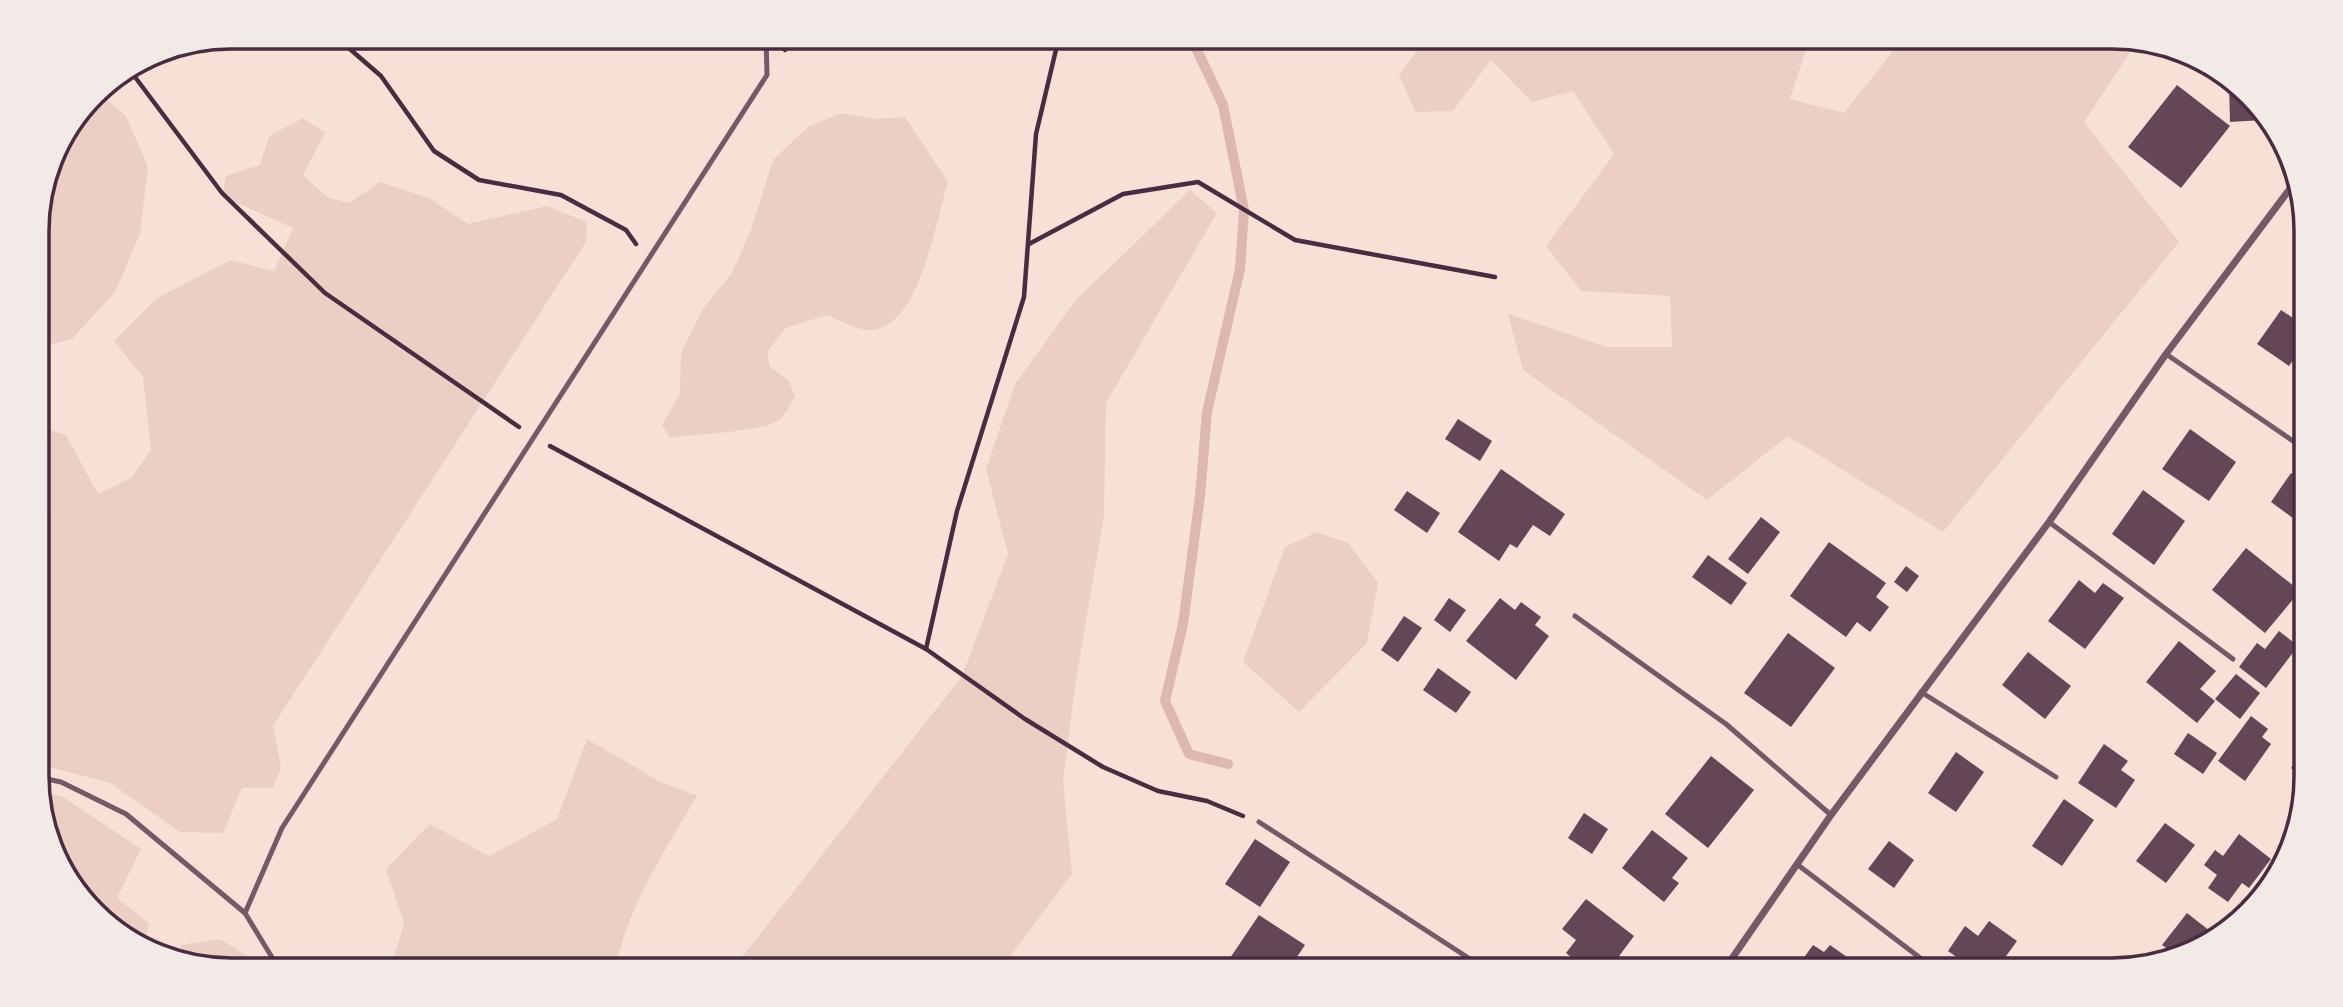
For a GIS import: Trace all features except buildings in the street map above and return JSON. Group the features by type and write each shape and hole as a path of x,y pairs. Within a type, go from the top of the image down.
{"street":[{"path":"1732,958 1921,692 2049,522 2166,354 2289,190"}],"lane":[{"path":"245,913 282,828 767,75 766,49"},
{"path":"2166,354 2293,441"},
{"path":"2049,522 2233,659"},
{"path":"1575,616 1727,724 1832,815"},
{"path":"1921,692 2056,777"},
{"path":"49,779 61,782 126,814 245,913 272,958"},
{"path":"1259,822 1469,958"},
{"path":"1798,865 1920,958"}],"path":[{"path":"350,49 381,76 434,151 479,180 561,195 626,230 648,262"},
{"path":"926,649 957,511 1024,297 1036,134 1056,49"},
{"path":"135,77 222,193 326,293 535,437 926,649 1024,719 1103,767 1158,791 1208,801 1259,822"},
{"path":"1028,244 1123,194 1198,182 1295,240 1495,277"}],"shaded area":[{"path":"1418,49 1806,49 1790,99 1844,113 1895,49 2131,51 2084,122 2179,242 1943,532 1788,436 1707,500 1523,370 1508,314 1607,347 1672,347 1670,296 1581,291 1546,246 1614,154 1573,91 1532,102 1491,60 1453,111 1416,112 1399,76"},
{"path":"106,99 126,116 148,167 140,234 115,292 72,339 49,345 49,219 55,184 63,161 73,140"},
{"path":"841,113 874,119 905,117 948,182 924,268 914,291 903,310 889,324 873,330 855,327 827,315 786,328 768,351 769,366 789,381 795,397 779,420 744,430 670,438 662,425 680,393 681,353 702,310 732,273 751,230 773,160 809,126"},
{"path":"303,118 325,133 303,175 327,197 349,203 380,182 429,198 468,224 547,206 587,222 586,242 273,726 281,767 273,788 242,788 223,833 180,832 110,783 49,767 49,430 66,435 98,494 132,477 151,450 143,377 114,341 156,299 230,260 274,271 293,228 222,196 226,176 260,165 269,136"},
{"path":"1190,190 1217,213 1106,403 1104,515 1076,680 1063,781 1072,874 1009,958 741,958 962,676 1008,554 986,469 1015,384 1076,300"},
{"path":"1317,532 1348,543 1378,583 1367,643 1299,712 1243,662 1285,547"},
{"path":"587,739 659,781 697,796 660,858 638,902 618,958 394,958 404,923 386,869 430,824 489,856 557,819"},
{"path":"50,794 63,797 141,849 117,898 149,923 147,937 102,905 87,887 63,846 55,823"},
{"path":"220,939 250,958 195,955 180,951 181,945"}],"waterway":[{"path":"1196,49 1223,105 1244,210 1240,269 1207,412 1200,496 1183,624 1165,701 1189,754 1228,764"}]}
